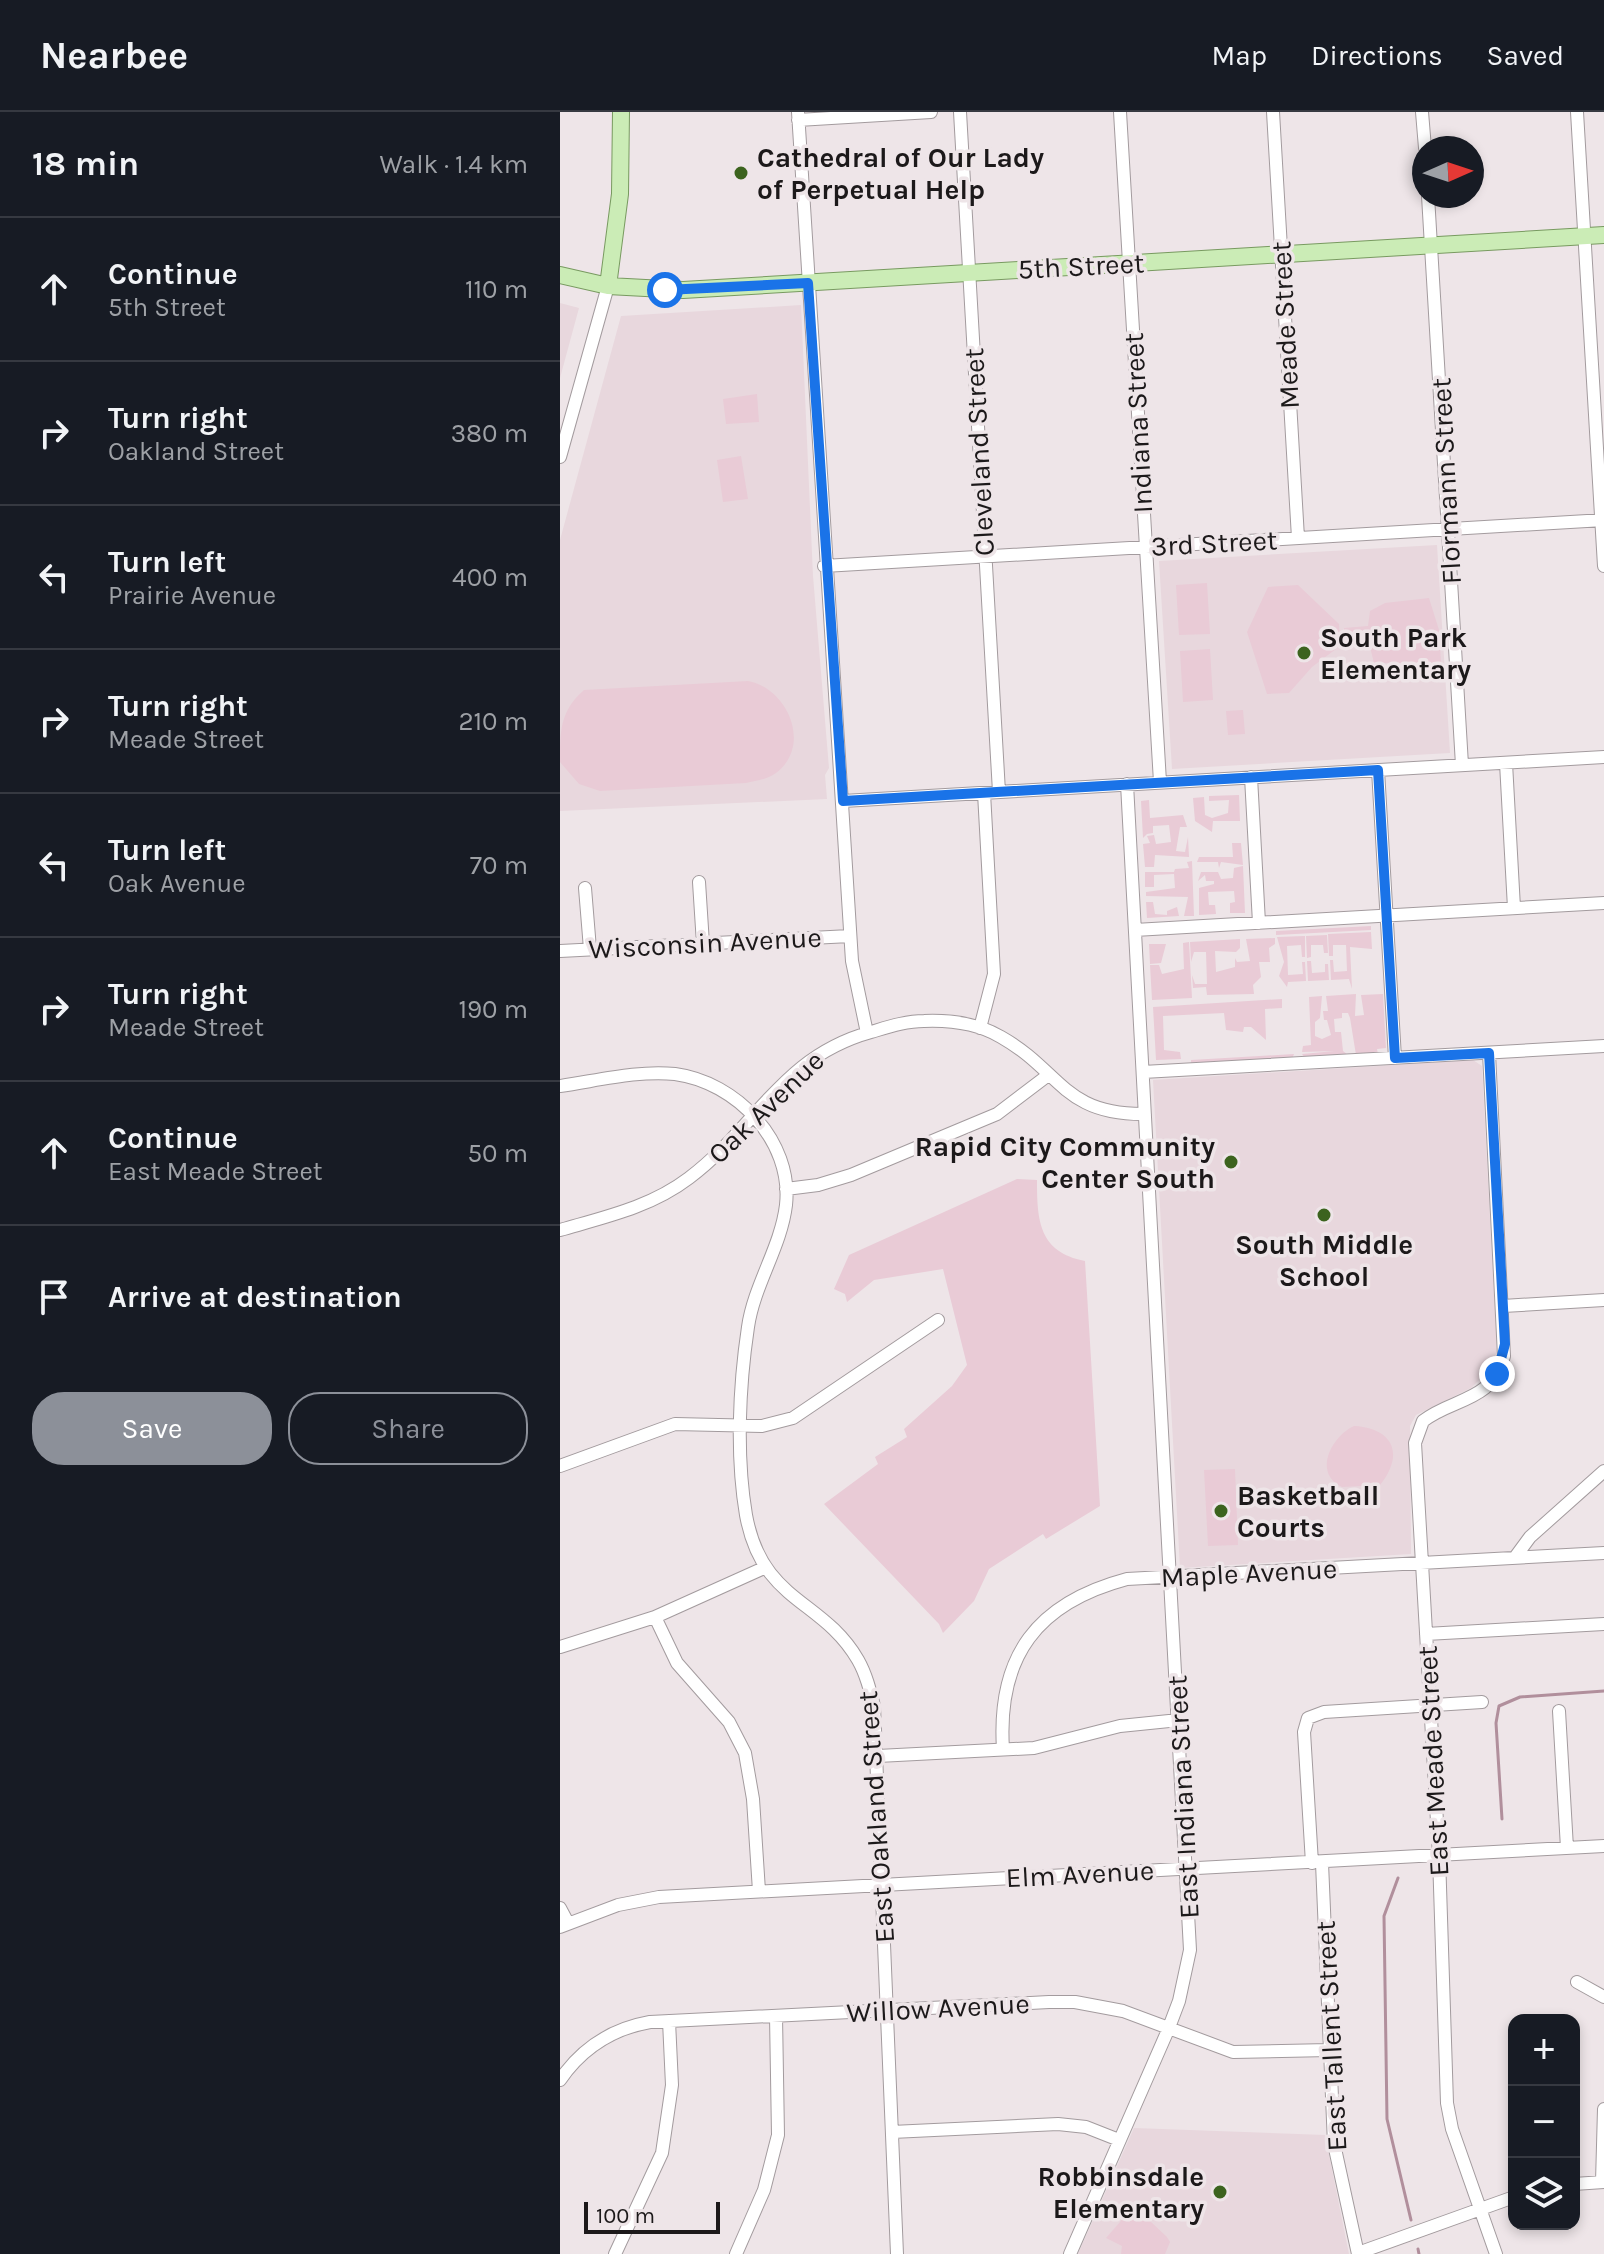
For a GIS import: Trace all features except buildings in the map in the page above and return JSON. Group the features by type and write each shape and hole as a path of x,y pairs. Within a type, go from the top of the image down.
{"main road":[{"path":"608,286 620,194 621,112"},
{"name":"5th Street","path":"560,275 608,286 683,290 1604,235"}],"street":[{"path":"867,1033 856,987 850,936 843,801 824,566 798,116 931,112"},
{"name":"Cleveland Street","path":"960,112 999,792"},
{"name":"Indiana Street","path":"1120,112 1160,782"},
{"name":"Meade Street","path":"1273,112 1298,538"},
{"path":"1422,112 1424,136"},
{"path":"1577,112 1604,566"},
{"name":"Flormann Street","path":"1429,208 1462,765"},
{"path":"560,457 608,286"},
{"name":"3rd Street","path":"824,566 1603,520"},
{"path":"843,801 1604,757"},
{"path":"1506,763 1514,908"},
{"path":"1378,770 1395,1058"},
{"path":"1251,777 1259,923"},
{"path":"1127,784 1145,1114"},
{"path":"980,1028 994,974 984,793"},
{"path":"699,882 703,944"},
{"path":"585,888 590,949"},
{"path":"1135,930 1604,903"},
{"name":"Wisconsin Avenue","path":"560,951 850,936"},
{"name":"Oak Avenue","path":"560,1230 631,1209 669,1191 704,1166 814,1055 867,1033 920,1021 980,1028 1020,1050 1069,1095 1102,1111 1145,1114"},
{"path":"1143,1072 1604,1046"},
{"path":"1489,1053 1503,1306 1604,1300"},
{"path":"560,1086 674,1074 699,1080 753,1114 775,1146 786,1189 818,1185 851,1175 985,1119 1047,1076"},
{"name":"East Indiana Street","path":"1070,2254 1168,2030 1179,2001 1190,1950 1145,1114"},
{"name":"East Oakland Street","path":"786,1189 782,1222 748,1327 742,1426 746,1514 752,1541 764,1568 787,1593 835,1631 857,1658 874,1706 884,1884 897,2254"},
{"name":"East Meade Street","path":"1496,2254 1452,2129 1447,2103 1439,1856 1416,1433 1427,1418 1465,1402 1497,1374 1504,1356 1503,1306"},
{"path":"560,1466 675,1424 776,1425 810,1410 938,1320"},
{"path":"1516,1556 1530,1537 1604,1471"},
{"name":"Maple Avenue","path":"1003,1749 1002,1705 1009,1674 1022,1645 1043,1622 1102,1586 1127,1579 1604,1553"},
{"path":"560,1647 655,1617 764,1568"},
{"path":"655,1617 677,1663 729,1722 745,1753 753,1799 759,1891"},
{"path":"1426,1634 1604,1624"},
{"path":"1431,1705 1482,1702"},
{"name":"East Tallent Street","path":"1358,2254 1334,2144 1317,1863 1304,1732 1308,1718 1324,1712 1431,1705"},
{"path":"1559,1711 1567,1848"},
{"path":"878,1756 1048,1746 1120,1726 1179,1720"},
{"name":"Elm Avenue","path":"564,1925 618,1905 659,1897 1604,1846"},
{"path":"560,1908 564,1925"},
{"path":"1577,1982 1604,1997"},
{"name":"Willow Avenue","path":"560,2080 576,2060 605,2037 635,2025 1075,2002 1123,2011 1233,2052 1329,2050"},
{"path":"736,2254 764,2190 778,2135 776,2016"},
{"path":"615,2254 662,2153 672,2085 669,2021"},
{"path":"1580,2184 1603,2182 1604,2109"},
{"path":"892,2132 1058,2124 1086,2127 1119,2140"},
{"path":"1358,2254 1508,2199"}],"shaded area":[{"path":"560,303 579,308 560,378"},
{"path":"801,305 813,576 829,768 825,775 827,799 560,811 560,540 621,316"},
{"path":"757,394 759,422 726,424 723,399"},
{"path":"741,456 748,499 723,502 717,460"},
{"name":"South Park Elementary","path":"1437,545 1450,753 1172,769 1159,561"},
{"path":"1207,583 1210,634 1179,635 1176,585"},
{"path":"1298,585 1339,624 1340,646 1312,667 1289,693 1267,694 1247,632 1268,587"},
{"path":"1429,598 1439,630 1441,663 1374,663 1369,643 1344,644 1344,628 1368,626 1370,611 1385,603"},
{"path":"1210,649 1213,700 1183,702 1180,651"},
{"path":"748,681 774,694 784,706 794,733 793,748 787,761 769,777 746,783 600,791 579,784 560,762 563,722 570,706 584,690"},
{"path":"1243,710 1245,734 1228,735 1226,711"},
{"path":"1239,795 1240,821 1213,821 1212,832 1195,821 1193,798 1204,797 1205,815 1212,818 1228,813 1229,800 1209,801 1209,796"},
{"path":"1149,800 1150,818 1183,815 1187,827 1180,827 1176,851 1185,852 1188,837 1189,857 1155,855 1154,867 1145,867 1143,844 1150,843 1147,836 1154,835 1156,844 1171,842 1169,825 1153,826 1153,833 1147,834 1143,838 1141,801"},
{"path":"1232,843 1241,843 1243,865 1221,862 1219,868 1218,862 1197,862 1199,857 1233,857"},
{"path":"1192,861 1194,916 1184,916 1188,897 1146,896 1146,892 1175,888 1174,874 1154,875 1154,887 1145,887 1145,872 1174,872 1175,869 1189,868 1187,862"},
{"path":"1243,866 1245,913 1230,913 1230,903 1235,902 1234,891 1208,892 1209,905 1215,905 1216,914 1199,915 1199,888 1214,884 1214,881 1206,881 1205,875 1198,881 1201,872 1218,872 1221,879 1233,878 1234,868"},
{"path":"1146,902 1153,902 1155,914 1167,915 1167,911 1177,907 1179,916 1147,918"},
{"path":"1371,926 1371,930 1276,935 1276,931"},
{"path":"1371,932 1372,949 1350,947 1352,989 1349,979 1331,980 1330,960 1333,960 1334,972 1347,971 1346,945 1333,945 1333,956 1329,956 1328,934"},
{"path":"1327,935 1328,953 1324,953 1323,945 1311,945 1311,957 1307,958 1306,936"},
{"path":"1305,936 1305,957 1302,957 1301,945 1287,946 1288,975 1303,974 1302,962 1305,962 1306,981 1288,982 1287,987 1279,976 1284,962 1277,937"},
{"path":"1275,938 1275,944 1269,948 1270,962 1259,962 1261,977 1253,985 1254,994 1207,995 1206,987 1193,988 1192,975 1195,984 1207,984 1206,952 1194,952 1191,962 1190,942 1240,939 1240,948 1236,952 1215,951 1216,972 1235,967 1235,958 1237,962 1250,961 1246,939"},
{"path":"1189,942 1192,998 1152,1000 1150,965 1159,965 1162,974 1184,969 1183,943"},
{"path":"1149,944 1166,944 1161,963 1150,964"},
{"path":"1307,961 1311,961 1312,973 1325,972 1325,964 1328,964 1329,980 1308,981"},
{"path":"1356,994 1355,1016 1364,1015 1361,995 1383,994 1386,1048 1377,1049 1378,1054 1356,1055 1350,1018 1348,1013 1342,1013 1342,1018 1334,1019 1335,1032 1341,1032 1343,1051 1348,1055 1305,1058 1302,1054 1335,1051 1302,1052 1303,1046 1311,1045 1309,997 1322,996 1320,1018 1315,1022 1315,1036 1322,1039 1331,1035 1327,1020 1324,1020 1323,1011 1328,1011 1326,996"},
{"path":"1282,999 1282,1008 1265,1009 1266,1040 1251,1027 1244,1027 1243,1032 1226,1030 1224,1013 1163,1016 1164,1050 1180,1052 1181,1059 1156,1060 1153,1007"},
{"path":"1294,1054 1292,1059 1191,1064 1191,1060"},
{"name":"South Middle School","path":"1473,1060 1482,1066 1497,1352 1486,1373 1471,1388 1416,1415 1410,1426 1411,1554 1180,1568 1153,1080"},
{"path":"1017,1179 1037,1180 1040,1221 1050,1242 1070,1257 1085,1261 1100,1506 1046,1539 1043,1534 989,1569 974,1601 943,1633 939,1624 824,1504 878,1464 875,1457 907,1437 904,1429 952,1386 967,1365 943,1269 874,1280 847,1302 845,1294 834,1289 849,1255"},
{"path":"1354,1426 1378,1432 1391,1445 1392,1463 1380,1485 1342,1487 1328,1473 1328,1455 1339,1438"},
{"name":"Basketball Courts","path":"1235,1469 1238,1545 1208,1546 1204,1470"},
{"name":"Robbinsdale Elementary","path":"1134,2128 1325,2135 1349,2254 1078,2254"},
{"path":"1134,2206 1167,2237 1170,2242 1165,2254 1121,2254 1122,2246 1106,2238"}],"waterway":[{"path":"1502,1819 1496,1723 1499,1706 1520,1697 1604,1691"},
{"path":"1398,1878 1384,1916 1387,2119 1411,2220"},
{"path":"1418,2249 1419,2254"}],"place":[{"name":"Cathedral of Our Lady of Perpetual Help","path":"741,173"},
{"name":"South Park Elementary","path":"1304,653"},
{"name":"Rapid City Community Center South","path":"1231,1162"},
{"name":"South Middle School","path":"1324,1215"},
{"name":"Basketball Courts","path":"1221,1511"},
{"name":"Robbinsdale Elementary","path":"1220,2192"}],"route":[{"path":"665,290 808,283 824,566 843,801 1378,770 1395,1058 1489,1053 1505,1344 1502,1366 1497,1374"}]}
